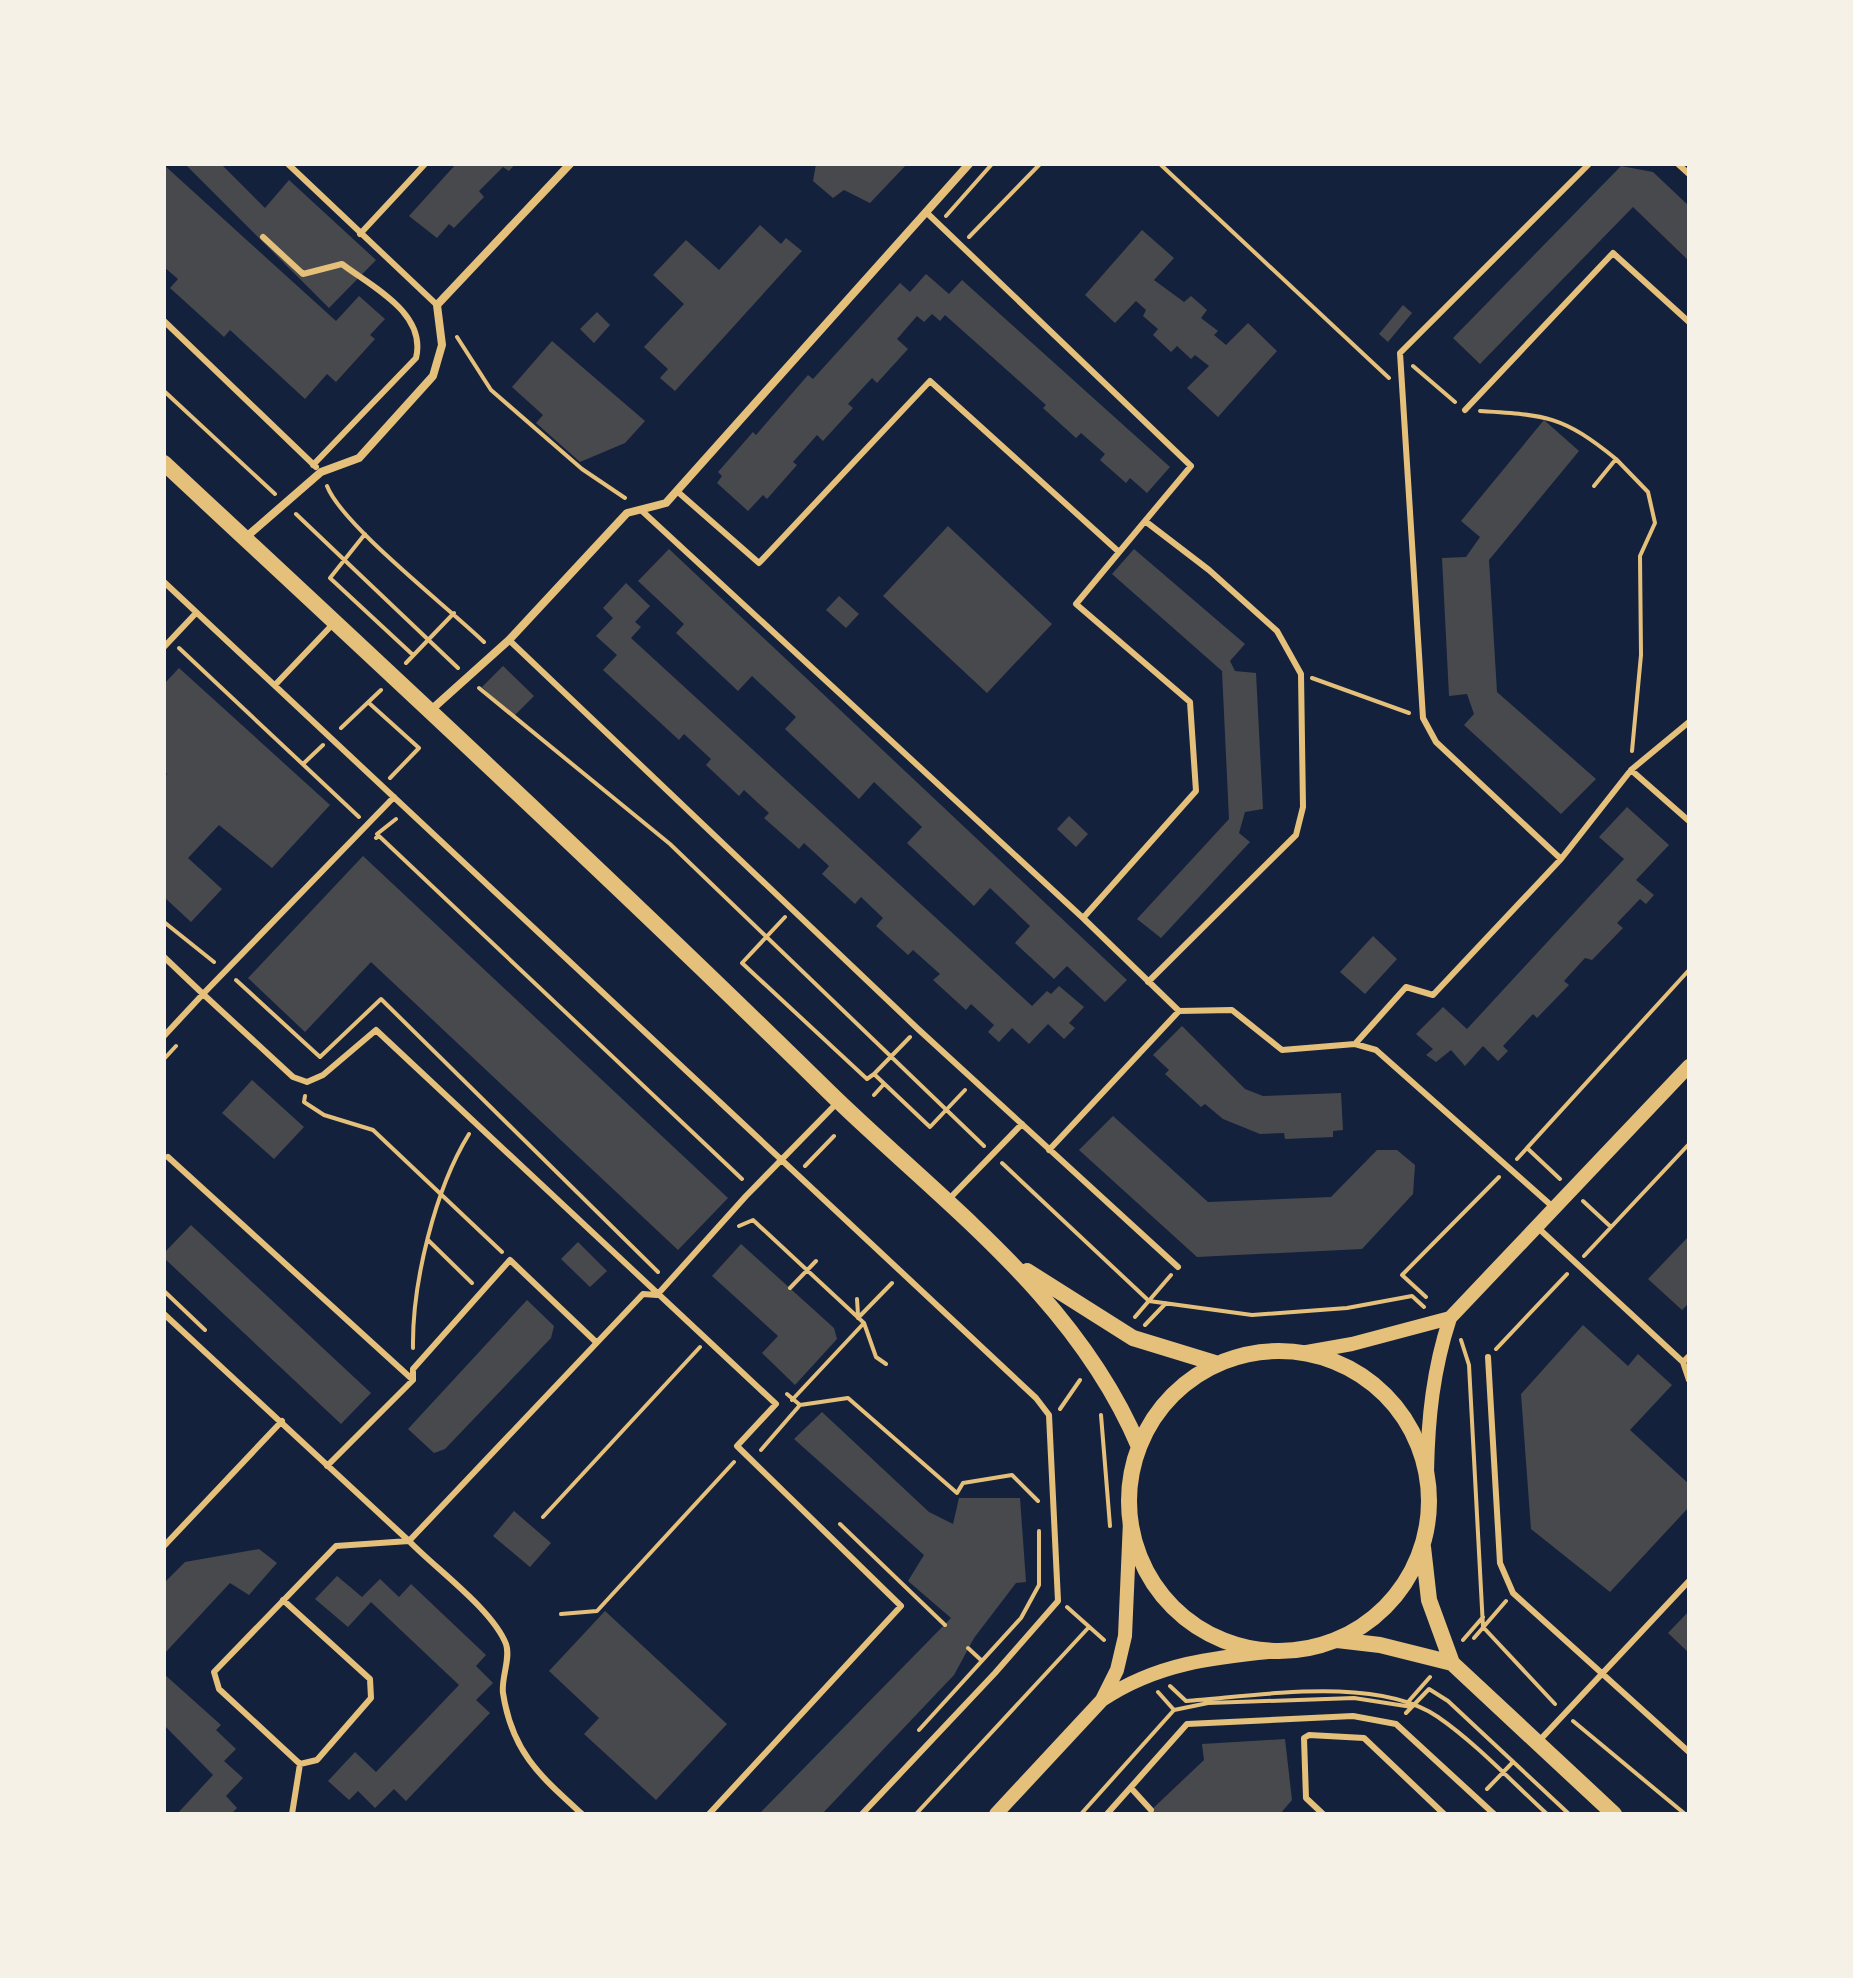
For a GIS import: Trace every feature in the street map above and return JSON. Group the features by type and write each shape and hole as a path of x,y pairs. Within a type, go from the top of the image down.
{"main road":[{"path":"164,463 431,710 839,1101 1016,1264 1095,1361 1139,1447"},
{"path":"1016,1264 1133,1338 1218,1364"},
{"path":"1259,1352 1301,1353 1331,1360 1359,1373 1383,1392 1403,1416 1418,1443 1427,1472 1429,1509 1423,1546 1413,1570 1389,1602 1359,1628 1336,1640 1280,1651 1244,1647 1221,1639 1180,1614 1150,1577 1139,1556 1130,1521 1130,1483 1139,1447 1170,1398 1193,1378 1218,1364 1259,1352"},
{"path":"1423,1546 1429,1600 1452,1663 1614,1814"},
{"path":"1336,1640 1395,1648 1452,1663"}],"street":[{"path":"245,538 321,472 359,458 433,376 442,345 437,305 570,164"},
{"path":"431,710 509,640 604,534 627,513 666,503 678,492 969,164"},
{"path":"1427,1472 1428,1409 1445,1322 1689,1066"},
{"path":"1301,1353 1445,1322"},
{"path":"996,1814 1102,1700 1117,1670 1125,1636 1130,1521"},
{"path":"1102,1700 1155,1672 1211,1658 1280,1651"}],"lane":[{"path":"288,164 437,305"},
{"path":"360,234 425,164"},
{"path":"1561,859 1436,742 1423,718 1405,393 1400,353 1589,164"},
{"path":"1678,164 1689,174"},
{"path":"926,212 1191,466 1076,604 1190,702 1196,791 1083,918"},
{"path":"263,237 303,274 342,264 414,324 419,345 416,358 313,465"},
{"path":"1465,410 1613,253 1689,322"},
{"path":"164,321 321,472"},
{"path":"678,492 759,563 930,381 1119,552"},
{"path":"640,509 1083,918 1179,1011 1232,1010 1282,1050 1355,1044 1376,1050 1553,1207"},
{"path":"1145,521 1209,570 1277,631 1301,674 1303,807 1296,835 1148,982"},
{"path":"164,582 781,1160 798,1172 1036,1398 1049,1415 1058,1601 862,1814"},
{"path":"164,647 196,613"},
{"path":"275,685 335,622"},
{"path":"509,640 918,1029 1178,1267"},
{"path":"1355,1044 1406,987 1433,995 1561,859 1631,770 1689,722"},
{"path":"1631,770 1689,821"},
{"path":"164,1036 394,797"},
{"path":"164,957 293,1077 307,1082 323,1075 376,1030 776,1404 737,1446 901,1606 709,1814"},
{"path":"1049,1150 1179,1011"},
{"path":"657,1295 753,1189 839,1101"},
{"path":"947,1202 1022,1124"},
{"path":"168,1157 413,1380"},
{"path":"1536,1225 1683,1362 1689,1380"},
{"path":"327,1466 413,1380 413,1369 510,1260 596,1342"},
{"path":"300,1764 219,1689 214,1672 336,1546 409,1541 643,1294 657,1295"},
{"path":"164,1314 282,1421 492,1621 507,1646 503,1690 520,1748 533,1769 582,1814"},
{"path":"1683,1362 1689,1356"},
{"path":"1488,1357 1500,1563 1513,1593 1689,1752"},
{"path":"164,1546 282,1421"},
{"path":"1537,1743 1689,1581"},
{"path":"283,1600 370,1679 371,1698 317,1760 300,1764"},
{"path":"1107,1814 1187,1724 1353,1716 1396,1724 1494,1814"},
{"path":"1323,1814 1306,1798 1304,1738 1309,1735 1364,1738 1444,1814"},
{"path":"292,1814 300,1764"},
{"path":"1131,1788 1151,1810"}],"path":[{"path":"961,245 1040,164"},
{"path":"1160,164 1405,393"},
{"path":"437,305 491,390 582,469 640,509"},
{"path":"1400,353 1465,410 1539,415 1579,429 1616,459 1648,492 1655,523 1640,556 1641,655 1631,770"},
{"path":"164,391 517,722 670,844 890,1058 1149,1301 1252,1315 1347,1308 1412,1296 1445,1322 1464,1343 1469,1365 1483,1627 1563,1712 1685,1814"},
{"path":"1594,486 1616,459"},
{"path":"321,472 331,497 365,534 495,654"},
{"path":"365,534 330,578 413,655"},
{"path":"170,640 753,1189"},
{"path":"1301,674 1423,718"},
{"path":"369,703 419,748 383,786"},
{"path":"368,847 379,836"},
{"path":"793,909 742,963 867,1079 918,1029"},
{"path":"164,922 204,956 227,969 237,981 214,1004"},
{"path":"1426,1297 1402,1275 1510,1166 1689,970"},
{"path":"164,1059 184,1037"},
{"path":"320,1057 307,1082 304,1102 324,1115 373,1130 510,1260"},
{"path":"874,1074 930,1127 975,1080"},
{"path":"874,1095 884,1084"},
{"path":"413,1369 413,1326 428,1240 462,1145 477,1122"},
{"path":"798,1172 834,1136"},
{"path":"1488,1357 1689,1144"},
{"path":"738,1227 753,1220 864,1323 876,1357 886,1364"},
{"path":"428,1240 481,1293"},
{"path":"790,1288 816,1261"},
{"path":"1133,1319 1178,1267"},
{"path":"858,1318 890,1282 900,1290"},
{"path":"857,1299 858,1318"},
{"path":"776,1404 793,1400 864,1323"},
{"path":"543,1517 706,1341"},
{"path":"1049,1415 1062,1408 1087,1370"},
{"path":"783,1390 800,1405"},
{"path":"561,1614 597,1611 743,1452 759,1448 800,1405 848,1398 957,1493 963,1483 1012,1475 1038,1501"},
{"path":"1101,1405 1111,1533"},
{"path":"759,1448 771,1459"},
{"path":"1038,1488 1039,1515"},
{"path":"829,1514 945,1625"},
{"path":"918,1731 1021,1618 1039,1585 1039,1529"},
{"path":"1039,1585 1104,1640"},
{"path":"1474,1638 1513,1593"},
{"path":"916,1814 1089,1627"},
{"path":"968,1648 995,1673"},
{"path":"1155,1672 1186,1701 1369,1693 1413,1706 1437,1717 1547,1814"},
{"path":"1396,1724 1429,1689 1448,1701 1569,1814"},
{"path":"1158,1692 1187,1724"},
{"path":"1081,1814 1174,1710 1208,1703 1354,1698 1413,1706"},
{"path":"1477,1799 1513,1762"}],"building":[{"path":"185,164 221,164 265,208 289,180 376,260 329,308"},
{"path":"456,164 515,164 509,171 503,167 479,191 484,197 454,228 449,224 437,238 409,216"},
{"path":"816,164 907,164 870,203 844,190 833,198 813,181"},
{"path":"164,165 336,321 359,296 385,319 370,335 375,339 336,382 327,374 305,399 230,330 224,337 170,288 178,279 164,267"},
{"path":"1621,166 1653,172 1689,206 1689,261 1633,207 1480,364 1453,338"},
{"path":"760,225 781,244 786,238 802,251 675,391 660,378 668,369 644,347 684,304 653,275 686,240 719,270"},
{"path":"1142,230 1174,258 1154,280 1184,302 1191,296 1207,310 1201,318 1218,331 1214,335 1226,345 1248,323 1277,351 1218,417 1187,388 1209,366 1195,355 1191,359 1177,346 1171,352 1153,335 1158,329 1143,316 1146,310 1136,301 1115,323 1085,295"},
{"path":"926,274 949,294 962,280 1170,467 1147,493 1130,478 1126,483 1100,460 1105,454 1081,433 1076,438 1043,408 1046,405 945,315 940,321 932,314 924,322 917,316 897,339 908,349 877,383 872,378 848,404 853,408 823,441 817,435 793,462 797,465 767,499 763,495 748,511 717,483 722,476 718,472 753,432 756,435 808,375 813,379 900,283 910,292"},
{"path":"1403,305 1412,313 1388,342 1379,334"},
{"path":"597,312 610,325 594,343 580,329"},
{"path":"552,341 645,421 625,443 580,462 536,423 543,415 512,387"},
{"path":"1544,420 1579,451 1489,560 1497,692 1596,779 1561,814 1464,725 1474,714 1467,694 1449,696 1442,558 1466,557 1480,537 1461,521"},
{"path":"948,526 1052,624 987,693 883,596"},
{"path":"669,549 1127,980 1105,1002 1067,966 1054,979 1015,943 1030,926 990,888 974,906 907,843 922,827 874,782 859,799 785,729 796,717 752,676 738,691 676,633 684,624 638,581"},
{"path":"1134,549 1245,644 1230,661 1235,671 1256,673 1263,809 1245,812 1239,833 1250,842 1161,938 1137,919 1229,819 1222,671 1112,574"},
{"path":"626,583 650,606 635,622 641,627 631,638 1032,1006 1047,991 1051,994 1059,986 1084,1007 1069,1023 1075,1028 1064,1039 1048,1024 1029,1044 1012,1028 999,1042 988,1032 994,1025 971,1004 966,1010 933,980 940,974 913,950 908,955 876,926 883,918 861,897 855,904 822,874 829,866 804,843 799,849 764,818 769,813 744,790 739,796 706,765 711,759 684,734 679,740 603,670 617,655 596,636 613,618 603,608"},
{"path":"839,596 859,614 846,628 826,610"},
{"path":"503,666 534,696 513,717 482,687"},
{"path":"179,668 330,805 272,868 219,825 188,858 222,889 191,922 164,897 164,778 167,774 164,771 164,684"},
{"path":"1627,807 1669,845 1636,880 1654,895 1646,904 1640,899 1617,923 1623,928 1592,960 1585,958 1564,981 1569,985 1537,1018 1533,1014 1503,1046 1508,1051 1498,1061 1483,1046 1465,1066 1451,1050 1436,1062 1426,1055 1433,1049 1416,1034 1443,1007 1467,1029 1624,859 1599,837"},
{"path":"1069,816 1088,834 1076,847 1057,829"},
{"path":"363,856 728,1198 678,1250 371,962 305,1032 248,978"},
{"path":"1373,936 1397,959 1365,994 1340,972"},
{"path":"1182,1026 1245,1089 1263,1096 1341,1093 1343,1130 1333,1131 1333,1137 1285,1139 1284,1133 1260,1134 1223,1119 1205,1104 1201,1107 1165,1074 1169,1070 1153,1055"},
{"path":"252,1080 304,1127 274,1159 222,1113"},
{"path":"1113,1116 1208,1202 1331,1197 1377,1150 1397,1150 1415,1165 1413,1194 1362,1249 1197,1257 1079,1150"},
{"path":"191,1225 371,1393 341,1424 164,1258 164,1253"},
{"path":"1689,1236 1689,1303 1682,1310 1648,1279"},
{"path":"578,1242 607,1271 590,1287 561,1259"},
{"path":"741,1244 834,1328 837,1339 795,1385 762,1353 778,1336 712,1276"},
{"path":"527,1300 554,1326 551,1338 445,1449 434,1453 408,1429"},
{"path":"1583,1325 1628,1366 1638,1354 1672,1385 1630,1430 1689,1484 1689,1507 1610,1592 1531,1529 1521,1394"},
{"path":"822,1412 929,1512 953,1524 959,1498 1020,1498 1026,1582 1016,1583 974,1638 954,1675 822,1814 759,1814 951,1618 908,1581 924,1555 794,1439"},
{"path":"514,1511 551,1543 530,1567 493,1536"},
{"path":"259,1549 277,1563 249,1595 230,1583 164,1654 164,1583 185,1562"},
{"path":"337,1576 362,1597 380,1579 399,1597 411,1584 486,1655 476,1666 493,1683 476,1700 490,1713 406,1801 394,1789 375,1808 358,1791 349,1800 328,1781 355,1752 376,1772 459,1685 371,1602 348,1627 315,1599"},
{"path":"605,1611 727,1724 656,1800 584,1734 599,1718 549,1671"},
{"path":"1689,1611 1689,1653 1668,1633"},
{"path":"164,1674 221,1725 216,1730 236,1749 224,1761 243,1778 226,1796 237,1808 231,1814 177,1814 213,1775 164,1725"},
{"path":"1285,1739 1292,1800 1280,1814 1147,1814 1204,1760 1202,1744"}]}
